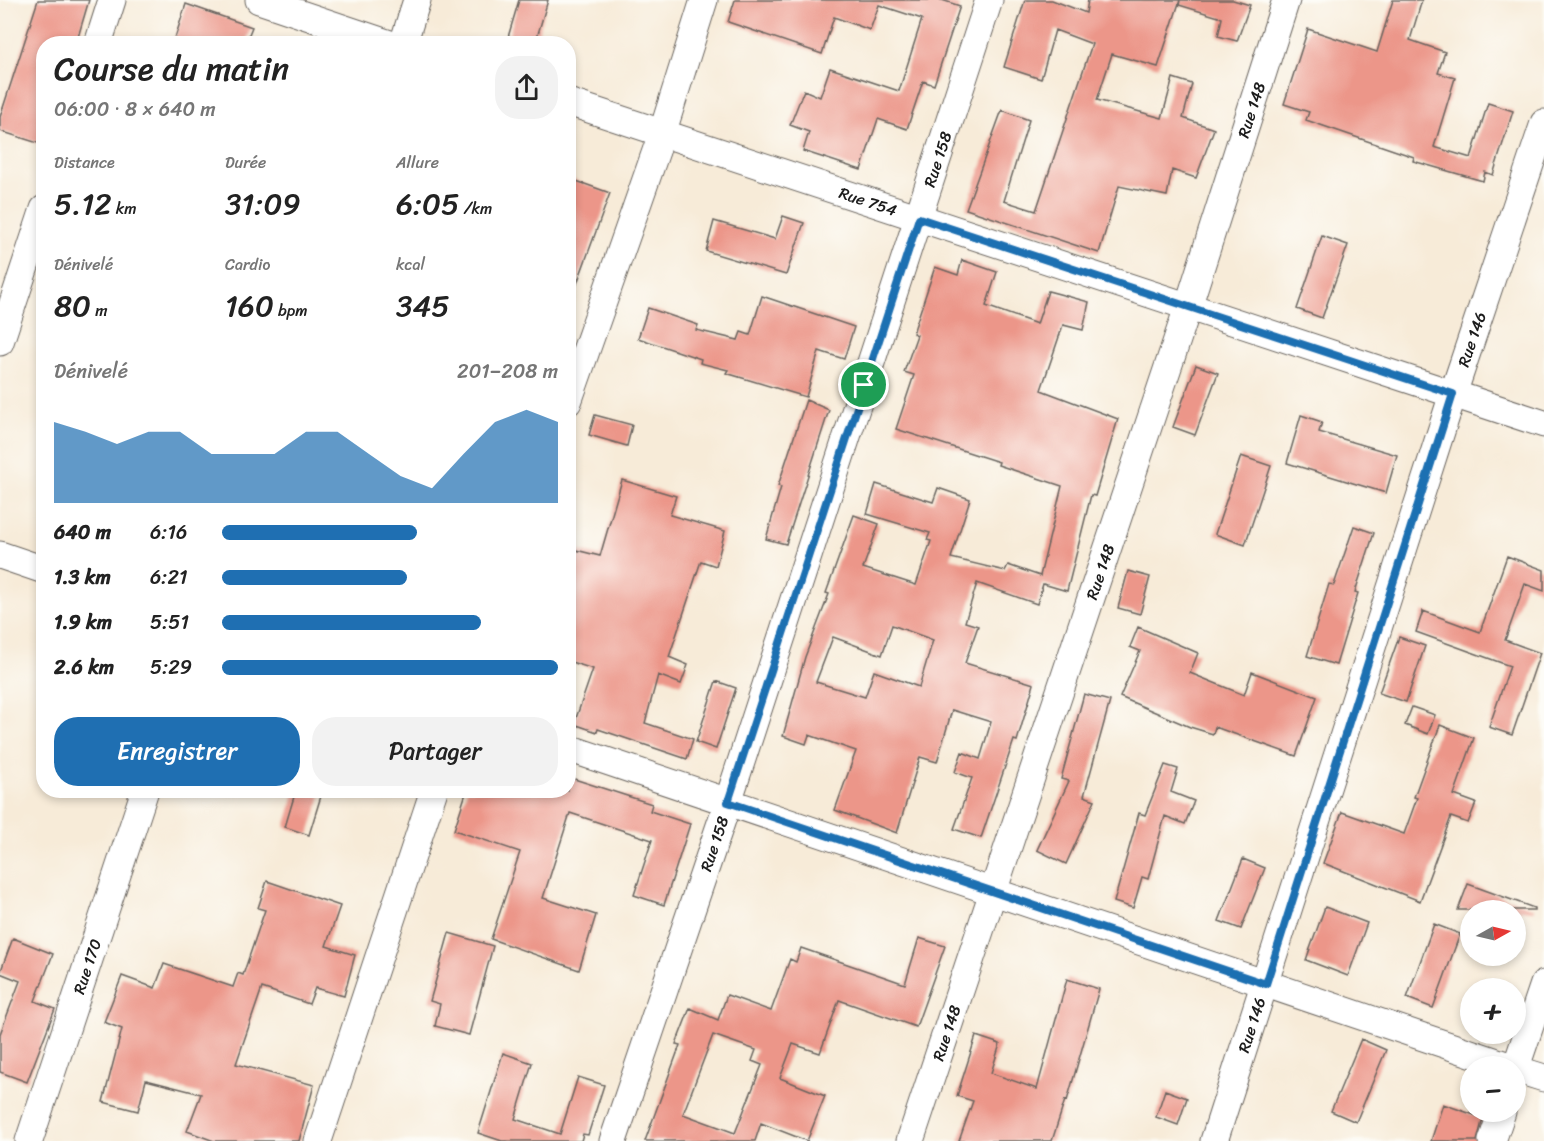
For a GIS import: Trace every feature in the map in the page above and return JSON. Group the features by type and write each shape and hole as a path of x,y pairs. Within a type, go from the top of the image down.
{"street":[{"path":"101,36 112,0"},
{"path":"259,0 366,36"},
{"path":"406,36 417,0"},
{"path":"576,379 663,134 704,0"},
{"name":"Rue 158","path":"614,1141 728,802 989,0"},
{"name":"Rue 148","path":"910,1141 1188,307 1286,0"},
{"name":"Rue 754","path":"576,105 1544,424"},
{"name":"Rue 146","path":"1214,1141 1453,394 1544,123"},
{"path":"0,342 36,233"},
{"path":"0,555 36,567"},
{"path":"576,751 1479,1056"},
{"name":"Rue 170","path":"29,1141 143,798"},
{"path":"318,1141 431,798"},
{"path":"1519,1056 1544,984"},
{"path":"1526,1072 1544,1078"},
{"path":"1492,1141 1499,1122"}],"building":[{"path":"38,0 89,0 78,36 36,36 36,142 0,131 0,117"},
{"path":"519,0 548,0 537,36 508,36"},
{"path":"735,0 942,0 960,6 934,85 923,81 907,129 878,119 861,170 803,151 809,132 790,125 804,90 820,97 830,68 899,91 922,19 879,5 870,30 834,17 822,54 728,22"},
{"path":"1025,0 1052,0 1086,13 1088,0 1180,0 1158,67 1112,54 1097,100 1162,118 1173,78 1192,84 1183,118 1214,129 1196,178 1172,170 1167,196 1119,186 1099,253 966,209 1002,110 1029,120 1004,201 1036,211 1092,44 1055,30 1041,79 1004,67"},
{"path":"1180,0 1233,0 1250,5 1237,41 1218,36 1222,18 1179,5"},
{"path":"1393,0 1422,0 1410,40 1445,52 1438,73 1455,78 1434,147 1471,158 1488,103 1513,111 1493,175 1485,172 1483,181 1413,161 1414,157 1306,120 1309,112 1284,104 1308,29 1377,52"},
{"path":"186,4 252,27 248,36 176,36"},
{"path":"576,181 610,193 576,286"},
{"path":"783,216 804,223 786,275 706,251 714,221 775,239"},
{"path":"1322,236 1348,245 1322,318 1297,309"},
{"path":"962,260 997,272 986,306 1037,324 1048,291 1089,302 1083,330 1063,325 1041,390 1118,419 1095,496 1091,495 1067,591 1043,584 1037,604 977,583 965,622 978,626 965,663 1034,684 1017,741 1014,740 981,838 954,829 972,778 955,772 962,752 980,759 991,722 952,710 937,762 920,757 897,833 835,810 856,751 809,735 806,744 783,736 805,657 829,594 826,593 854,515 879,524 863,568 916,585 931,541 927,540 930,533 867,514 876,484 933,502 938,488 970,499 951,558 1005,571 1008,565 1040,576 1062,486 998,465 999,462 896,429 914,375 904,372 917,335 913,333 935,267 958,275","holes":["892,625 933,640 919,687 874,671 865,697 816,682 833,637 882,655"]},
{"path":"762,296 854,327 844,359 819,351 806,397 726,373 728,370 700,363 701,359 638,338 648,308 698,325 696,330 738,340 741,332 750,335"},
{"path":"1196,365 1218,373 1195,435 1173,427"},
{"path":"806,400 829,410 786,544 766,539 781,487 778,486"},
{"path":"595,415 632,425 627,446 589,435"},
{"path":"1301,415 1322,422 1319,432 1397,455 1386,493 1287,463"},
{"path":"1241,456 1271,466 1245,545 1215,534"},
{"path":"622,480 676,496 670,515 725,531 716,566 701,561 669,657 688,665 681,684 658,675 645,723 693,739 687,759 598,729 597,732 576,725 576,718 593,669 576,664 576,550 600,556"},
{"path":"1354,526 1374,533 1355,592 1358,593 1336,665 1307,656 1329,584 1334,585"},
{"path":"1507,556 1544,570 1544,591 1525,584 1505,640 1540,653 1512,735 1489,727 1510,666 1416,632 1423,611 1480,632"},
{"path":"1128,571 1150,577 1140,614 1118,608"},
{"path":"1138,627 1198,653 1190,673 1244,695 1252,672 1317,697 1296,756 1215,727 1213,734 1190,727 1120,697 1140,651 1130,647"},
{"path":"1399,637 1425,646 1406,702 1379,693"},
{"path":"716,681 736,688 716,749 696,742"},
{"path":"1084,694 1110,701 1084,796 1095,800 1066,864 1037,850 1069,781 1061,779"},
{"path":"1412,707 1435,715 1428,734 1405,725"},
{"path":"1440,725 1474,738 1454,795 1476,803 1468,823 1451,817 1420,901 1323,863 1342,812 1404,834 1417,798 1414,797"},
{"path":"1165,765 1178,769 1171,792 1194,801 1185,824 1165,816 1148,879 1142,877 1133,908 1114,902 1139,813 1145,815"},
{"path":"576,780 652,804 650,811 690,824 664,905 634,895 652,840 570,813 543,898 596,915 579,970 491,939 520,852 454,830 464,798 576,798"},
{"path":"294,798 320,798 309,835 285,827"},
{"path":"1243,859 1265,868 1241,929 1219,921"},
{"path":"267,881 340,906 326,946 355,955 344,996 315,988 309,1004 262,988 236,1064 314,1085 299,1141 214,1141 187,1131 201,1094 146,1080 138,1111 103,1102 122,1029 104,1022 122,976 155,988 164,964 233,987 238,973 243,975 265,910 258,908"},
{"path":"1468,884 1512,900 1462,900"},
{"path":"1526,905 1534,908 1534,910 1526,910"},
{"path":"1325,907 1367,923 1348,976 1306,960"},
{"path":"1434,924 1460,934 1433,1008 1407,998"},
{"path":"449,933 493,946 469,1035 435,1026 440,1004 430,1001"},
{"path":"13,938 53,954 35,1001 55,1009 27,1082 0,1072 0,1034 20,981 0,973"},
{"path":"919,938 945,946 916,1027 839,1000 820,1053 793,1044 780,1078 825,1096 807,1141 761,1123 755,1141 645,1141 680,1045 676,1044 690,1008 718,1020 727,995 771,1011 790,959 796,962 801,948 905,984","holes":["713,1035 756,1050 752,1061 762,1065 735,1133 683,1114"]},
{"path":"1067,979 1099,989 1067,1101 1065,1100 1052,1141 959,1141 973,1101 957,1096 976,1036 1000,1044 991,1073 1037,1089"},
{"path":"1361,1039 1386,1050 1356,1122 1331,1111"},
{"path":"503,1053 532,1063 515,1119 560,1134 578,1077 604,1085 588,1135 583,1134 581,1141 502,1141 478,1133"},
{"path":"1165,1090 1187,1098 1178,1125 1156,1117"},
{"path":"1443,1104 1460,1110 1460,1122 1482,1122 1477,1141 1431,1141"}],"route":[{"path":"919,218 1453,394 1266,984 728,802 864,385 919,218"}]}
